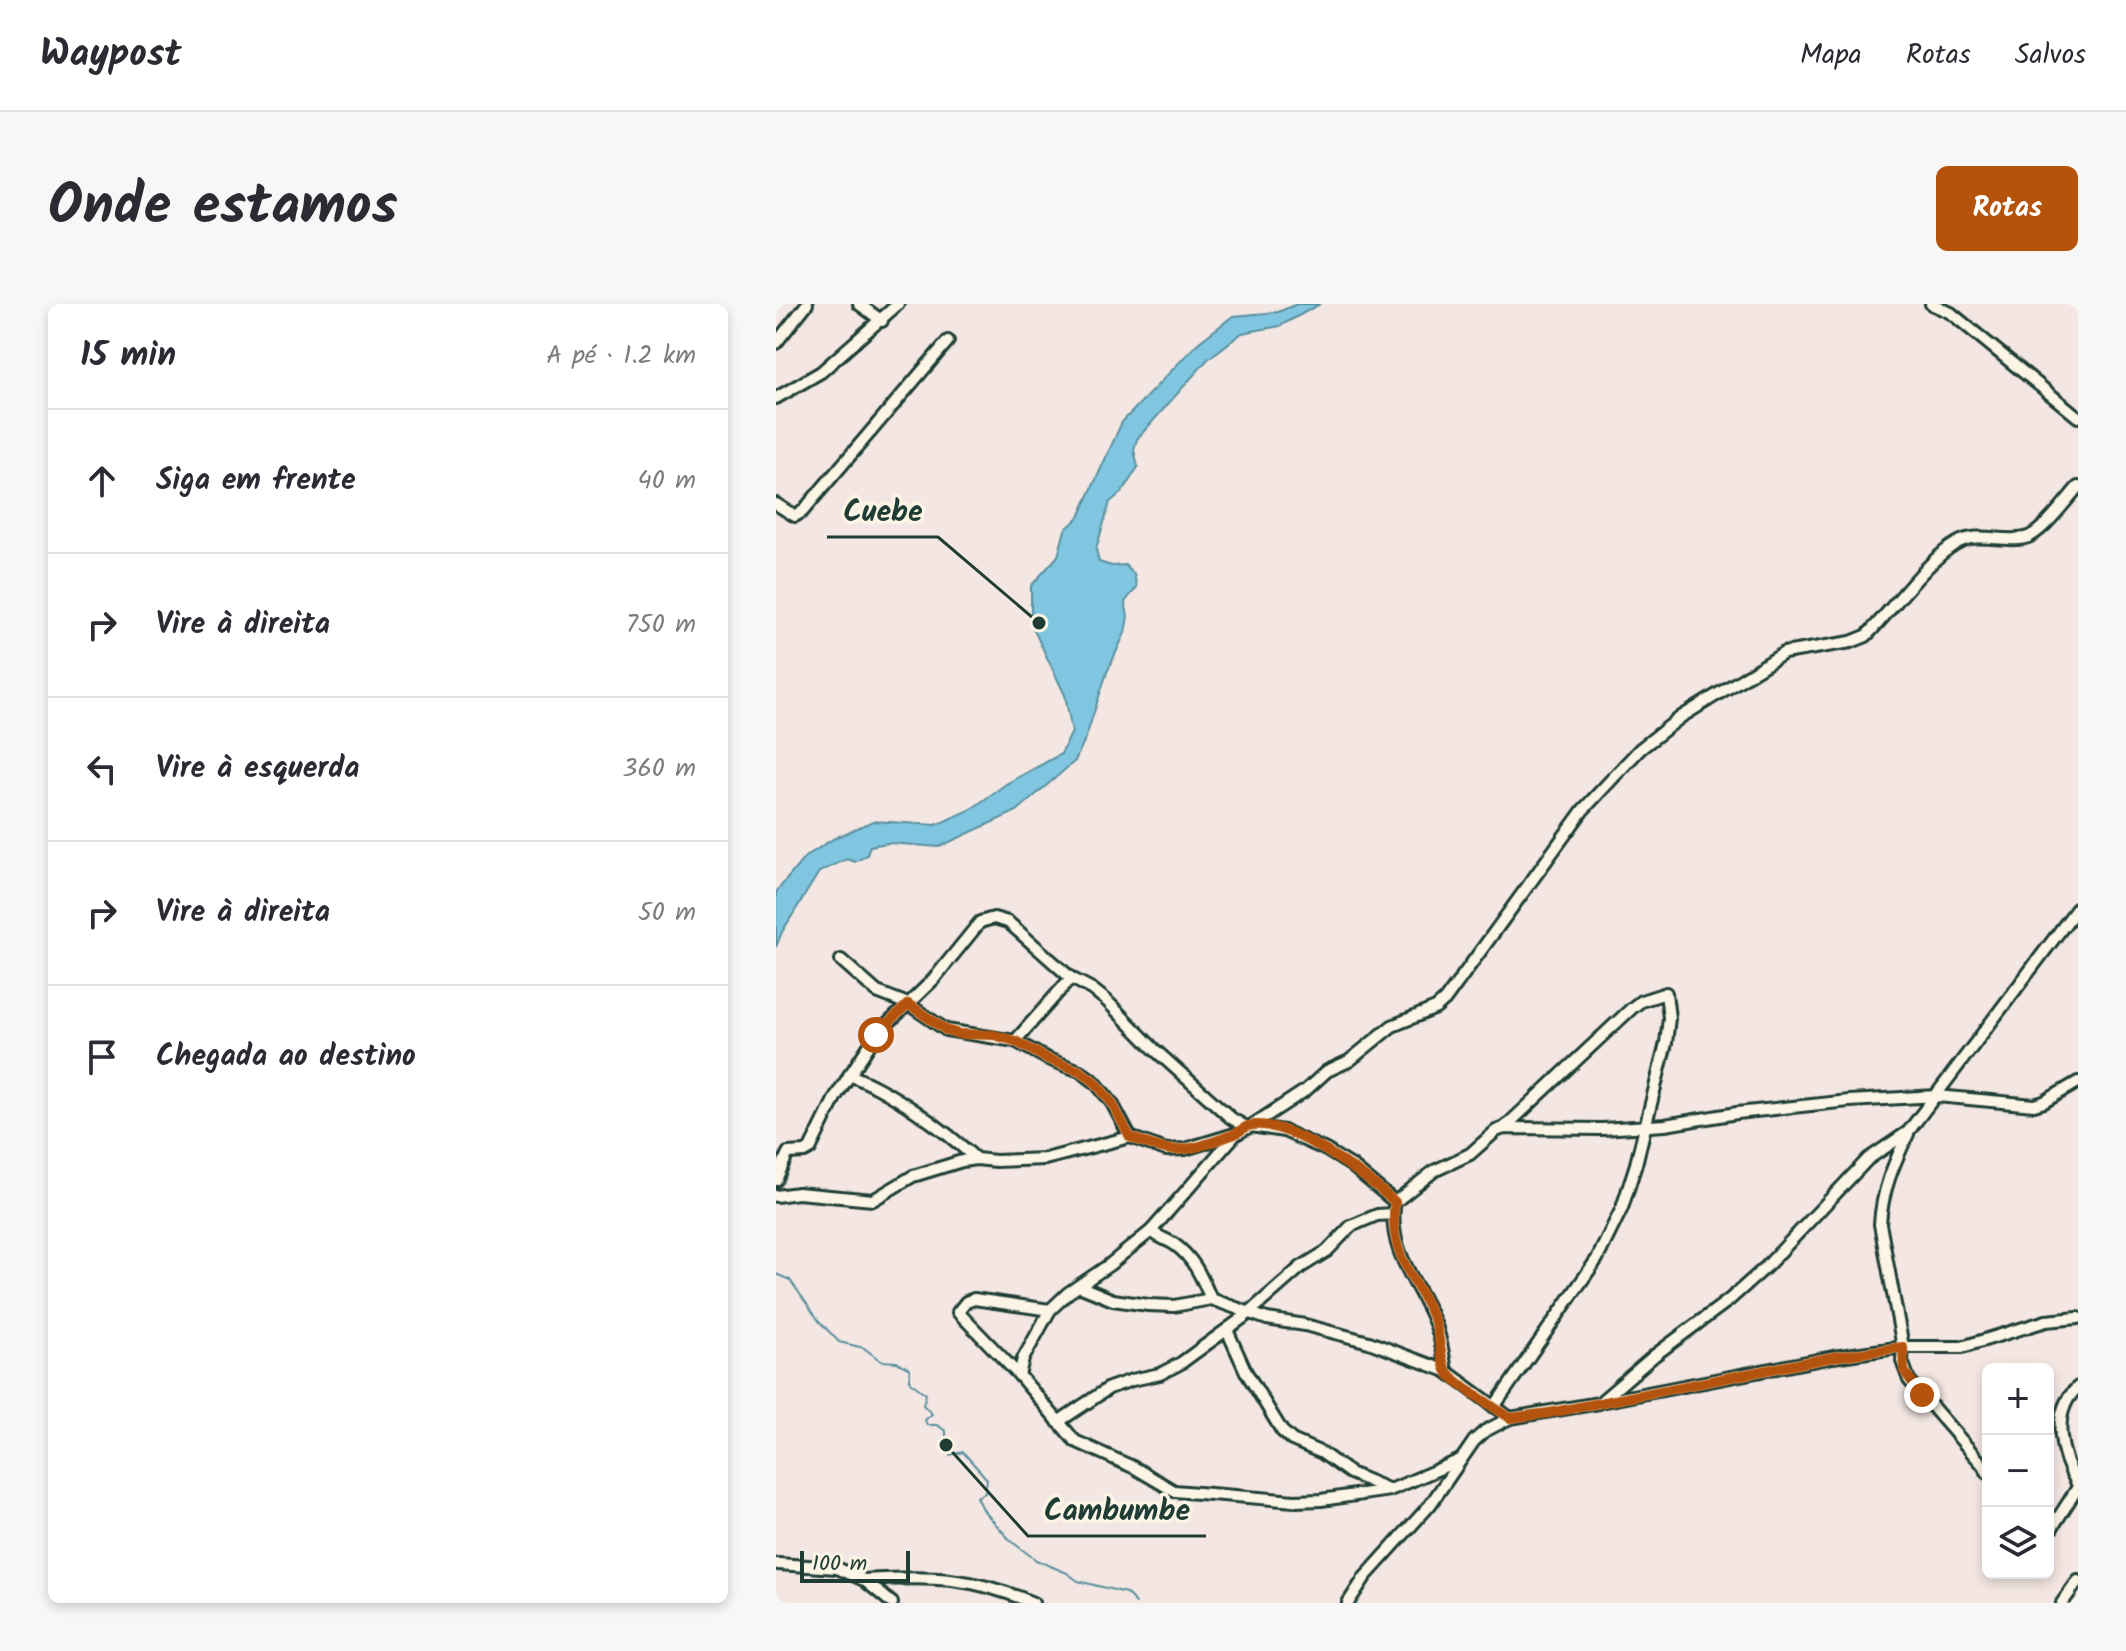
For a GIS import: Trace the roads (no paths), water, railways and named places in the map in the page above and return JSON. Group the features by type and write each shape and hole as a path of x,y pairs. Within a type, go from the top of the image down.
{"street":[{"path":"776,343 807,304"},
{"path":"859,304 882,321"},
{"path":"776,398 821,372 898,304"},
{"path":"1931,304 1951,313 2078,417"},
{"path":"776,504 791,515 802,512 948,341"},
{"path":"776,1196 798,1193 873,1200 913,1176 976,1159 1045,1159 1130,1137 1166,1150 1185,1149 1245,1128 1306,1090 1327,1071 1349,1061 1392,1026 1436,1008 1445,1000 1583,810 1640,749 1681,717 1784,653 1851,642 1866,636 1942,554 1959,541 1983,537 2026,538 2037,532 2078,487"},
{"path":"1982,1465 1909,1380 1902,1361 1903,1347 1880,1224 1881,1204 1890,1170 1908,1132 2078,907"},
{"path":"776,1180 788,1153 810,1149 849,1075 876,1035 956,955 980,922 994,918 1008,922 1071,978 1106,1000 1155,1050 1231,1118 1245,1128 1284,1131 1326,1150 1352,1166 1394,1208 1397,1249 1433,1318 1446,1371"},
{"path":"841,960 877,992 908,1004 946,1030 959,1034 994,1035 1015,1041 1048,1059 1080,1071 1095,1082 1112,1103 1130,1137"},
{"path":"1015,1041 1071,978"},
{"path":"1494,1407 1597,1259 1622,1208 1666,1043 1669,1018 1664,992 1632,1008 1504,1128"},
{"path":"849,1075 871,1084 930,1122 976,1159"},
{"path":"1058,1422 1109,1388 1160,1374 1181,1363 1227,1330 1301,1267 1327,1251 1351,1226 1394,1208 1434,1171 1470,1154 1496,1131 1504,1128 1644,1126 1835,1102 1937,1096 2034,1105 2078,1082"},
{"path":"1019,1375 1023,1359 1050,1310 1151,1231 1245,1128"},
{"path":"1599,1403 1655,1355 1729,1300 1766,1267 1868,1159 1908,1132"},
{"path":"1151,1231 1178,1247 1189,1258 1200,1273 1211,1299"},
{"path":"1079,1286 1113,1300 1148,1305 1174,1306 1211,1299 1267,1319 1343,1334 1446,1371 1510,1418"},
{"path":"1050,1310 974,1299 959,1309 959,1317 1019,1375 1075,1441 1135,1468 1174,1491 1295,1501 1390,1490 1461,1460"},
{"path":"1348,1603 1365,1577 1430,1505 1474,1441 1485,1431 1510,1418 1833,1357 1903,1347 1962,1347 2046,1321 2078,1318"},
{"path":"1227,1330 1246,1372 1282,1431 1292,1440 1322,1453 1350,1473 1390,1490"},
{"path":"1007,1363 1023,1359"},
{"path":"2054,1524 2078,1486 2066,1460 2060,1434 2064,1406 2078,1387"},
{"path":"778,1564 837,1568 864,1580 892,1603"},
{"path":"864,1580 916,1577 965,1580 1033,1603"},
{"path":"2062,1603 2078,1581"}],"water":[{"path":"1297,304 1320,304 1280,326 1242,333 1208,359 1137,439 1134,450 1138,467 1122,492 1110,502 1096,549 1099,562 1112,566 1125,565 1134,574 1137,587 1125,602 1128,616 1125,633 1107,672 1075,761 1017,811 939,847 888,843 870,846 867,855 855,862 847,859 819,872 776,947 776,892 805,857 833,839 873,821 936,825 970,810 1006,784 1061,754 1072,732 1065,695 1031,624 1031,586 1058,556 1065,530 1079,517 1122,422 1198,343 1233,316 1278,312"}],"waterway":[{"path":"776,1274 790,1280 819,1321 839,1342 864,1348 881,1361 897,1362 910,1369 910,1382 926,1394 923,1405 932,1414 925,1420 927,1425 937,1425 946,1431 950,1455 963,1452 987,1479 985,1493 977,1497 984,1511 1011,1541 1036,1560 1078,1581 1126,1593 1136,1603"}],"place":[{"name":"Cuebe","path":"1039,623"},
{"name":"Cambumbe","path":"946,1445"}]}
